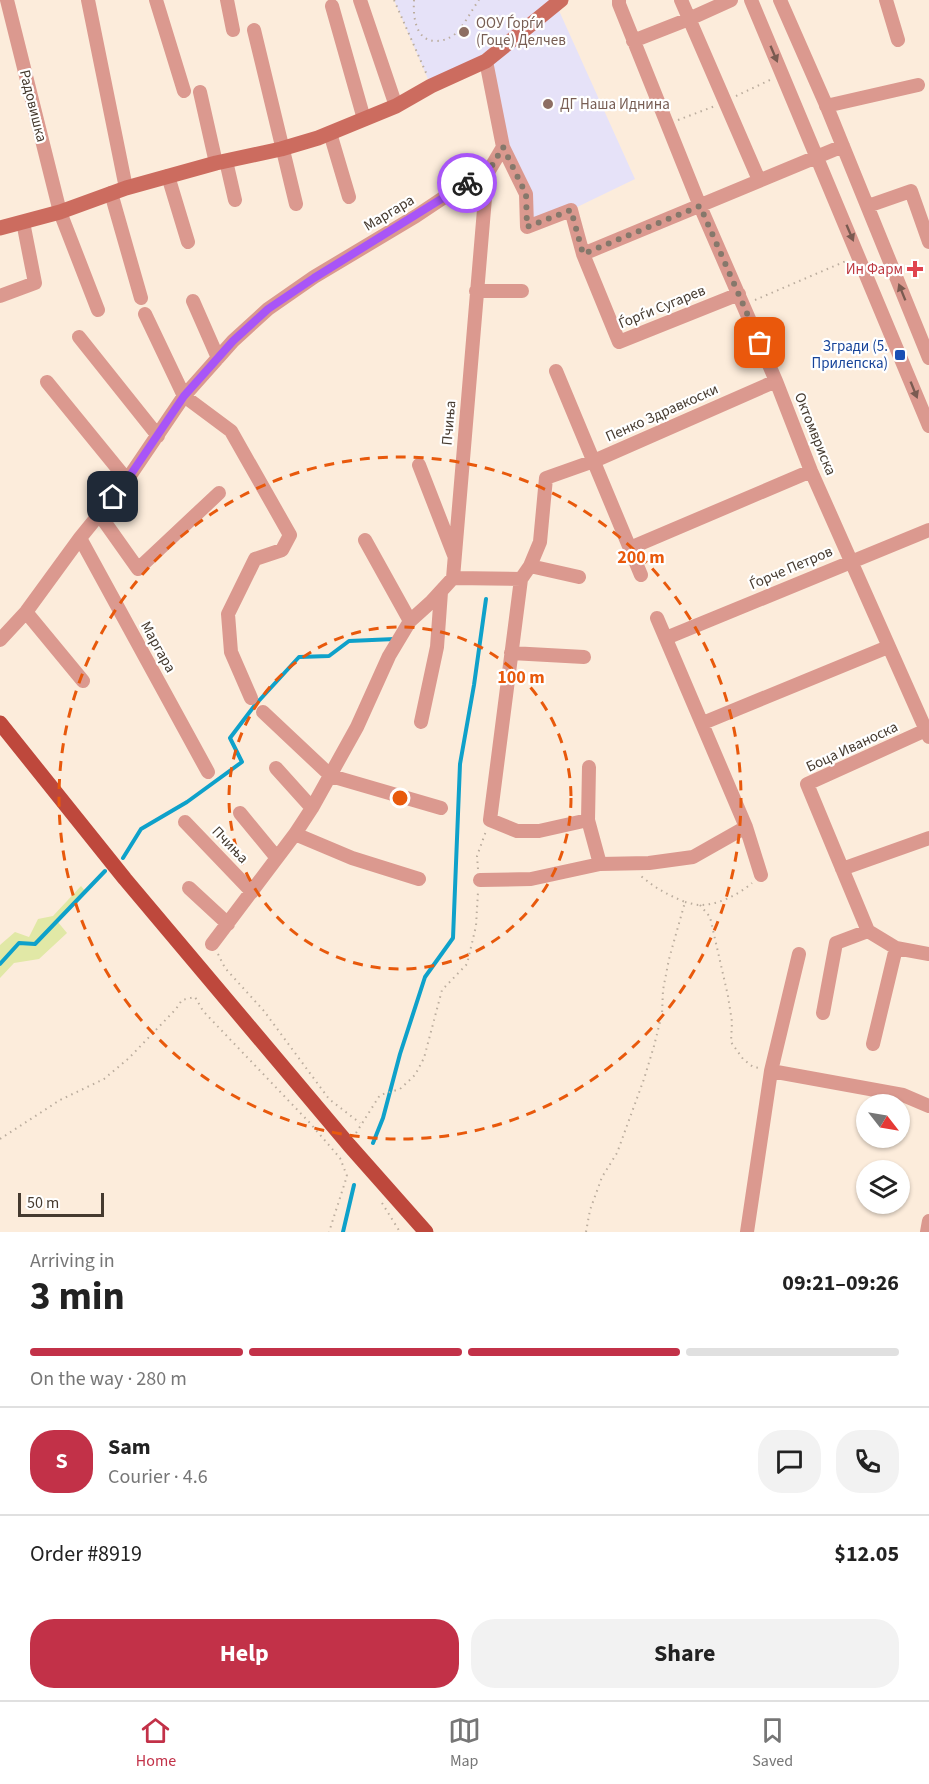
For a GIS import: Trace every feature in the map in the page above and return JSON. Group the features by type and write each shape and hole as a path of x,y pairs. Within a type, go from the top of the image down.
{"main road":[{"path":"0,723 125,879 426,1232"}],"street":[{"name":"Радовишка","path":"7,0 60,212 98,310"},
{"path":"88,0 126,188"},
{"path":"156,0 184,91"},
{"path":"227,0 232,30"},
{"path":"360,0 396,106"},
{"path":"0,228 60,212 126,188 330,133 396,106 431,86 486,61 561,0"},
{"path":"681,0 759,180"},
{"path":"633,41 731,0"},
{"path":"751,0 929,426"},
{"path":"780,0 927,349 900,355"},
{"path":"886,0 898,40"},
{"name":"Октомвриска","path":"616,1 700,206 776,381 811,471 928,733"},
{"path":"332,6 364,119"},
{"path":"254,30 296,204"},
{"path":"486,61 503,147 487,174"},
{"path":"826,106 918,85"},
{"path":"200,92 235,200"},
{"path":"330,133 349,197"},
{"path":"583,254 843,146"},
{"name":"Ѓорѓи Сугарев","path":"503,147 526,194 527,227 571,210 583,254 619,342 741,299"},
{"name":"Пчиња","path":"212,944 312,808 357,727 388,656 410,621 453,578 487,174"},
{"name":"Маргара","path":"0,640 26,612 80,538 127,480 184,396 233,341 268,309 314,278 461,186 487,174"},
{"path":"168,176 188,242"},
{"path":"868,206 911,191 929,242"},
{"path":"111,193 141,298"},
{"path":"0,296 35,283 22,222"},
{"path":"476,291 522,291"},
{"path":"193,301 218,358"},
{"path":"145,314 184,396 231,431 290,535 282,550 255,560 228,614 231,652 251,698"},
{"path":"79,337 158,436"},
{"name":"Пенко Здравкоски","path":"556,370 641,575"},
{"name":"Пенко Здравкоски","path":"594,461 776,381"},
{"path":"47,382 127,480"},
{"path":"588,820 539,831 517,831 490,820 521,579 530,566 540,542 546,478 594,461"},
{"name":"Пчиња","path":"418,465 455,558"},
{"path":"630,548 811,471"},
{"path":"99,514 138,569 219,493"},
{"name":"Ѓорче Петров","path":"666,638 929,530"},
{"name":"Маргара","path":"80,538 208,772"},
{"path":"365,540 410,621"},
{"path":"530,566 579,577"},
{"path":"453,578 521,579"},
{"path":"422,722 437,647 441,592"},
{"path":"26,612 83,681"},
{"path":"657,618 746,827 761,875"},
{"path":"703,723 888,647"},
{"path":"511,652 584,657"},
{"path":"264,712 331,776 441,808"},
{"name":"Боца Иваноска","path":"868,931 807,784 928,733"},
{"path":"589,767 588,820 600,864"},
{"path":"276,768 312,808"},
{"name":"Пчиња","path":"240,813 277,858"},
{"name":"Пчиња","path":"185,822 252,892"},
{"path":"480,880 531,879 600,864 649,863 693,857 746,827"},
{"path":"295,834 352,858 419,879"},
{"path":"842,869 929,838"},
{"path":"189,888 228,924"},
{"path":"823,1013 836,943 868,931 896,948 929,954"},
{"path":"873,1044 896,948"},
{"path":"747,1232 771,1071 799,954"},
{"path":"771,1071 903,1095 929,1106"},
{"path":"927,1232 929,1221"}],"path":[{"path":"394,0 431,86"},
{"path":"414,0 414,16 420,34 428,40 436,41 445,40 454,35 479,0"},
{"path":"741,299 859,255"},
{"path":"212,944 225,968 264,1011 329,1099 361,1124 380,1095 400,1089 415,1075 424,1058 442,990 467,964 476,926 480,880 477,856 490,820"},
{"path":"626,864 667,895 700,905 719,902 741,892 761,875"},
{"path":"586,1232 590,1210 602,1177 617,1153 654,1046 662,1014 663,990 669,959 686,902"},
{"path":"700,905 710,917 728,996 732,1022 731,1042 743,1059 753,1067 771,1071"},
{"path":"0,1139 60,1100 104,1078 129,1058 182,1000 195,997 203,1011 309,1122 340,1158 347,1176 329,1232"}],"shaded area":[{"name":"ДГ Наша Иднина","path":"394,0 561,0 556,4 635,179 571,210 527,227 526,194 503,147 486,61 431,86"}],"green space":[{"path":"81,886 85,891 57,921 67,933 39,959 14,963 0,978 0,945 15,932 29,937 38,919 53,916"}],"waterway":[{"path":"373,1143 383,1118 400,1054 425,977 453,938 460,764 486,599"},
{"path":"123,858 141,829 187,802 242,762 230,738 255,705 299,657 329,656 349,641 395,639"},
{"path":"0,964 19,943 35,944 105,871"},
{"path":"343,1232 354,1185"}],"way so far":[{"path":"467,183 487,174 503,147 526,194 527,227 571,210 583,254 700,206 760,343"}],"place":[{"name":"ООУ Ѓорѓи (Гоце) Делчев","path":"464,32"},
{"name":"ДГ Наша Иднина","path":"548,104"},
{"name":"Ин Фарм","path":"915,269"},
{"name":"Згради (5. Прилепска)","path":"900,355"}],"route":[{"path":"113,497 184,396 233,341 268,309 467,183"}]}
